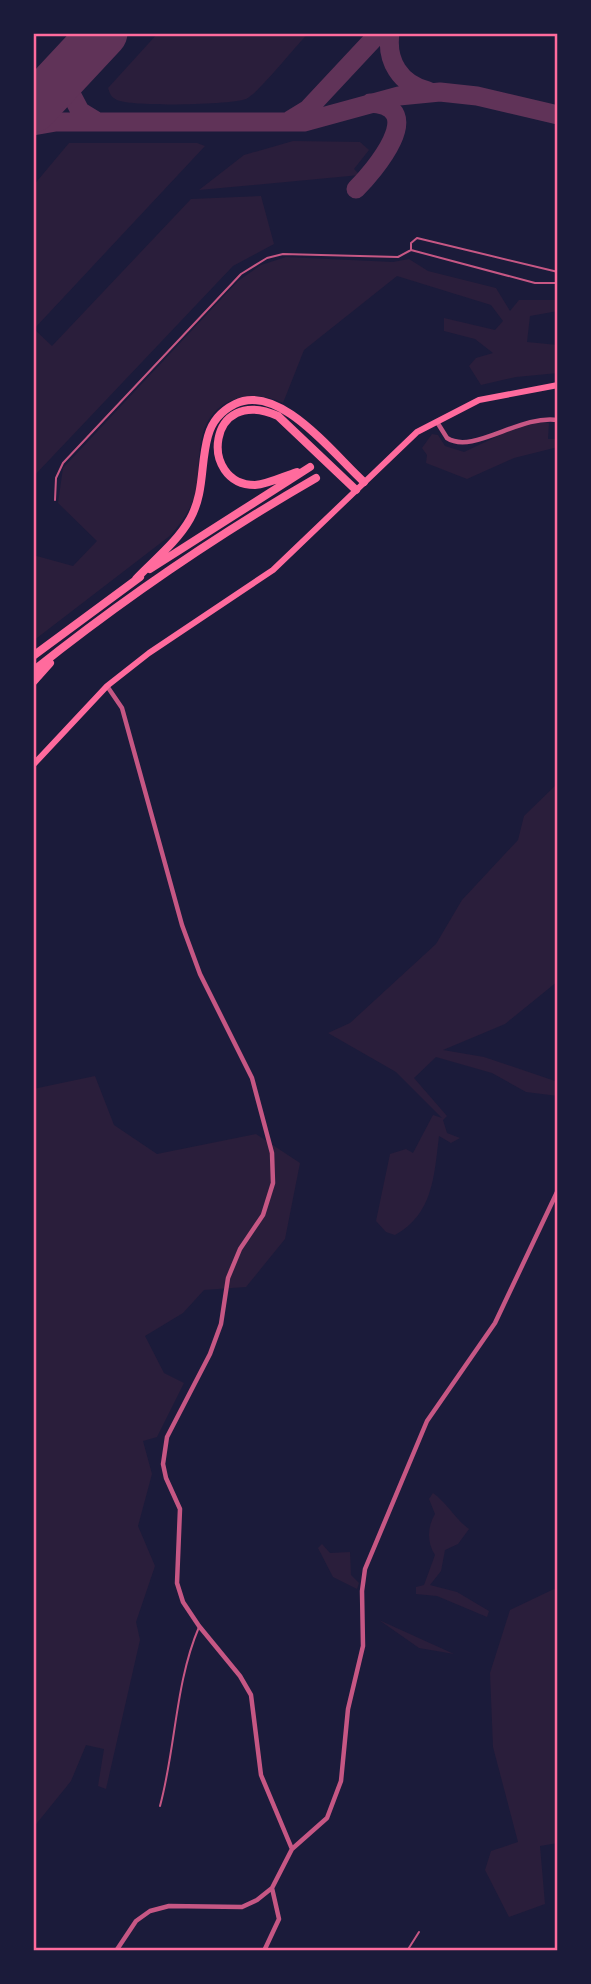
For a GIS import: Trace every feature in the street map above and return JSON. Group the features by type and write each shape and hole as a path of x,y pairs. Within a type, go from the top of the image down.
{"highway":[{"path":"136,579 189,519 202,485 209,433 220,414 238,402 264,399 275,403 299,421 364,482"},
{"path":"33,656 136,579 310,467 255,485 239,481 222,465 217,438 228,419 238,412 263,409 294,428 356,490"},
{"path":"33,671 192,555 316,478"},
{"path":"33,682 61,649"}],"main road":[{"path":"33,765 107,686 149,653 273,570 397,448 436,420 479,400 558,385"}],"street":[{"path":"436,420 447,438 460,444 468,444 518,423 558,420"},
{"path":"107,686 122,708 182,925 200,974 252,1078 272,1153 273,1183 263,1216 240,1249 228,1278 221,1324 210,1354 167,1437 163,1451 166,1478 180,1509 177,1583 183,1602 240,1676 251,1695 261,1775 292,1849"},
{"path":"116,1951 136,1921 150,1911 169,1906 242,1907 257,1900 272,1888 292,1849 327,1818 337,1796 348,1709 363,1646 362,1591 365,1569 427,1421 500,1314 558,1190"},
{"path":"264,1951 279,1919 272,1888"}],"lane":[{"path":"411,250 412,240 421,238 558,272"},
{"path":"55,500 57,478 63,463 246,270 267,258 284,254 398,257 411,250 535,282 558,283"},
{"path":"160,1806 172,1756 181,1684 199,1626"},
{"path":"407,1951 419,1933"}],"shaded area":[{"path":"158,33 309,33 246,99 221,103 141,104 115,99 108,88"},
{"path":"293,141 360,142 369,150 354,169 360,175 199,190 244,155"},
{"path":"69,143 197,143 205,146 34,329 52,346 191,199 261,196 274,244 233,266 33,477 33,186"},
{"path":"286,257 393,262 409,259 428,271 496,288 510,311 519,300 558,300 558,311 530,316 527,342 558,345 558,373 516,377 481,385 469,366 476,358 493,353 475,339 444,331 444,318 495,330 503,321 491,305 397,276 304,350 283,403 247,397 236,399 216,411 203,433 194,498 175,531 33,641 33,555 73,566 97,541 58,503 63,468 238,281 261,265"},
{"path":"537,422 549,423 548,439 558,439 558,447 514,458 467,479 426,463 427,455 422,448 432,434 438,435 445,446 464,452 517,427"},
{"path":"558,783 558,981 505,1024 443,1050 484,1057 558,1082 558,1096 526,1092 492,1073 436,1057 414,1078 447,1116 443,1120 447,1133 460,1138 451,1143 439,1136 433,1180 424,1205 408,1226 395,1235 386,1232 376,1221 390,1154 406,1149 413,1153 433,1115 442,1118 396,1072 328,1033 350,1023 436,944 462,900 518,840 524,816"},
{"path":"95,1076 114,1125 157,1154 256,1134 300,1163 285,1239 246,1287 204,1290 183,1313 145,1336 164,1373 184,1383 157,1437 143,1441 152,1474 138,1526 155,1566 136,1622 140,1640 106,1789 98,1786 104,1749 86,1745 71,1781 33,1828 33,1089"},
{"path":"433,1493 469,1529 458,1544 445,1550 441,1571 430,1585 457,1592 489,1611 487,1617 437,1596 416,1594 416,1587 424,1585 435,1555 429,1535 435,1514 429,1499"},
{"path":"322,1544 330,1553 350,1552 351,1575 359,1583 357,1589 333,1577 318,1548"},
{"path":"554,1589 558,1590 558,1843 540,1846 545,1904 509,1917 485,1870 491,1851 518,1842 493,1747 490,1673 510,1610"},
{"path":"379,1620 454,1654 419,1648"}],"taxiway":[{"path":"290,120 308,109 379,33"},
{"path":"390,33 390,53 397,70 410,83 428,91"},
{"path":"76,63 69,90 80,111 98,122"},
{"path":"33,126 56,122 304,122 399,96 440,92 477,96 558,115"},
{"path":"356,189 384,155 396,127 396,115 387,107 370,103"}],"runway":[{"path":"33,108 103,33"}]}
